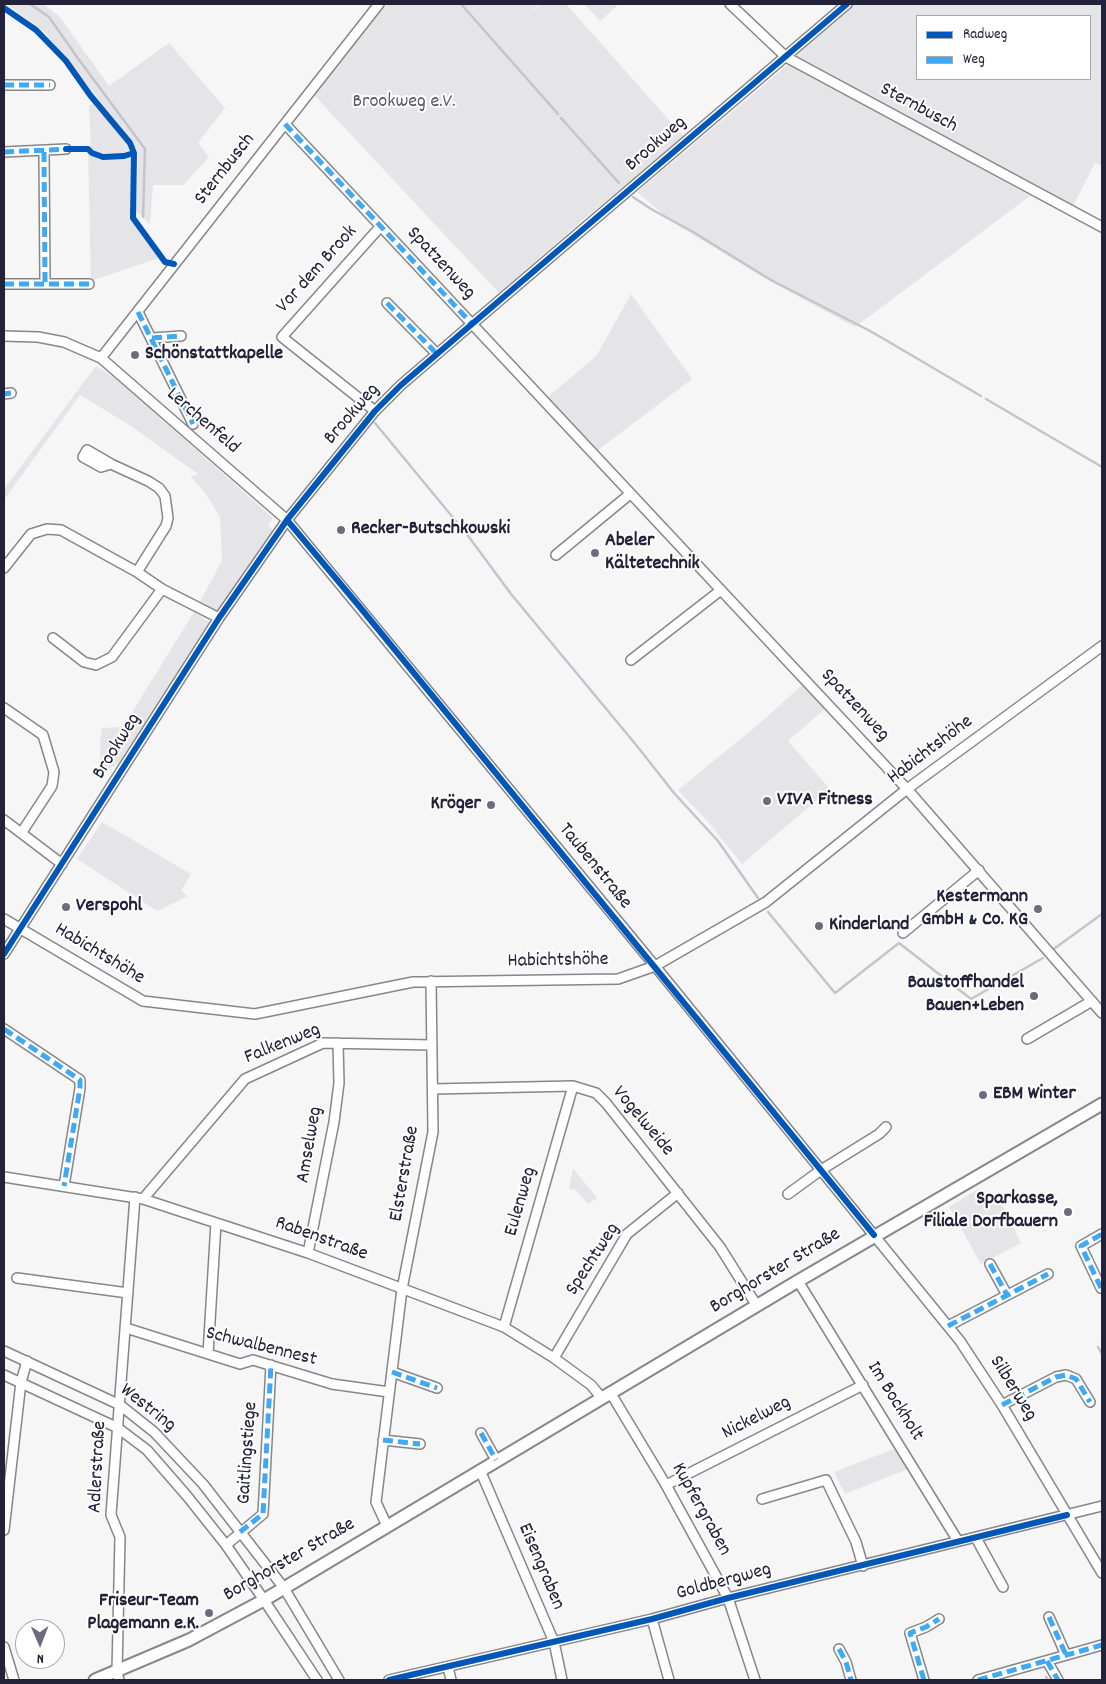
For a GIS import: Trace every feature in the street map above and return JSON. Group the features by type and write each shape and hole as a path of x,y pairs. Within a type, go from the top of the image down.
{"main road":[{"name":"Borghorster Straße","path":"95,1680 118,1676 264,1600 874,1235 1102,1104"}],"street":[{"name":"Sternbusch","path":"101,358 379,4"},
{"name":"Sternbusch","path":"730,4 786,57 1102,227"},
{"name":"Brookweg","path":"4,954 219,618 287,520 375,411 401,385 846,4"},
{"path":"4,85 50,85"},
{"name":"Spatzenweg","path":"285,124 907,789 1102,1013"},
{"path":"4,152 66,150"},
{"path":"44,152 45,283"},
{"name":"Vor dem Brook","path":"375,411 282,337 380,227"},
{"path":"4,284 89,284"},
{"path":"386,303 437,354"},
{"path":"138,312 193,424"},
{"name":"Lerchenfeld","path":"4,336 38,337 64,342 101,358 287,520"},
{"path":"152,338 181,336"},
{"path":"111,464 148,481 159,488 165,496 168,518 166,526 137,572"},
{"path":"556,555 630,494"},
{"name":"Taubenstraße","path":"287,520 874,1235"},
{"path":"4,568 31,534 47,529 65,531 137,572 162,589 219,618"},
{"path":"53,638 84,662 96,665 112,657 162,589"},
{"path":"631,660 721,590"},
{"name":"Habichtshöhe","path":"4,920 143,1001 255,1014 413,982 618,980 655,966 766,902 907,789 1102,646"},
{"path":"4,708 43,736 54,772 52,786 22,832"},
{"path":"4,820 62,864"},
{"path":"903,933 979,870"},
{"name":"Elsterstraße","path":"386,1526 376,1502 383,1440 402,1289 433,1132 431,981"},
{"path":"1027,1039 1092,1001"},
{"path":"4,1029 80,1080 64,1186"},
{"name":"Amselweg","path":"308,1253 334,1122 339,1083 338,1043"},
{"name":"Falkenweg","path":"139,1198 245,1079 323,1044 432,1045"},
{"name":"Vogelweide","path":"433,1089 574,1086 596,1093 720,1247 757,1306"},
{"name":"Eulenweg","path":"504,1327 574,1086"},
{"path":"788,1194 821,1170 879,1134 886,1127"},
{"name":"Rabenstraße","path":"4,1177 139,1198 308,1253 504,1327 554,1358 606,1394"},
{"name":"Spechtweg","path":"554,1358 627,1234 678,1193"},
{"name":"Adlerstraße","path":"118,1676 120,1537 111,1515 128,1293 139,1198"},
{"path":"208,1354 216,1223"},
{"path":"1101,1288 1081,1246 1102,1234"},
{"name":"Silberweg","path":"874,1235 960,1341 1002,1405 1102,1574"},
{"path":"990,1264 1007,1296"},
{"path":"948,1326 1048,1274"},
{"path":"17,1278 128,1293"},
{"name":"Im Bockholt","path":"798,1280 958,1541"},
{"name":"Schwalbennest","path":"126,1328 240,1364 253,1360 332,1384 389,1392"},
{"name":"Westring","path":"4,1351 120,1405 154,1432 203,1484 284,1588 339,1680"},
{"path":"4,1530 21,1382 27,1361"},
{"name":"Gaitlingstiege","path":"240,1532 263,1514 271,1365"},
{"path":"392,1372 438,1388"},
{"name":"Westring","path":"4,1375 118,1428 147,1450 226,1545 317,1680"},
{"path":"1002,1405 1056,1377 1066,1375 1076,1379 1090,1402"},
{"name":"Nickelweg","path":"666,1485 863,1386"},
{"name":"Kupfergraben","path":"606,1394 666,1485 728,1598 755,1680"},
{"path":"481,1433 496,1460"},
{"path":"383,1440 420,1444"},
{"name":"Eisengraben","path":"480,1470 554,1642 562,1680"},
{"path":"762,1499 826,1480 856,1542 863,1566"},
{"name":"Goldbergweg","path":"390,1680 652,1619 728,1598 1102,1506"},
{"path":"226,1545 240,1532"},
{"path":"976,1538 1003,1587"},
{"path":"1049,1617 1066,1655"},
{"path":"652,1619 668,1680"},
{"path":"924,1680 910,1633 926,1627 939,1619"},
{"path":"978,1680 1102,1645"},
{"path":"4,1647 14,1680"},
{"path":"839,1649 846,1662 851,1680"},
{"path":"1047,1661 1058,1680"},
{"path":"448,1667 451,1680"},
{"path":"1012,1670 1015,1680"}],"green space":[{"path":"7,4 43,4 59,16 109,86 169,43 225,108 198,143 209,157 183,185 153,185 150,224 136,211 138,153 133,142 44,32"},
{"name":"Brookweg e.V.","path":"387,4 540,4 527,15 542,4 566,4 684,137 585,218 499,293 314,95"},
{"path":"584,4 619,4 600,21"},
{"path":"849,4 1102,4 1102,166 1095,163 1073,206 797,56 795,52"},
{"path":"790,63 1030,196 855,327 764,278 671,221 637,192"},
{"path":"92,103 128,144 130,151 123,154 93,152 91,148 89,106"},
{"path":"88,152 94,157 102,159 133,157 132,219 159,258 91,281"},
{"path":"631,294 692,379 598,450 548,397 597,355"},
{"path":"96,366 119,381 273,518 268,525 277,534 219,618 199,603 222,561 220,517 204,491 191,477 198,474 131,426 80,395 4,500 4,489"},
{"path":"194,612 214,625 133,754 101,774 100,742 102,728 123,727"},
{"path":"803,684 826,708 788,741 830,789 742,864 709,823 678,790 759,724"},
{"path":"102,822 191,874 181,891 188,896 157,911 77,859"},
{"path":"573,1168 597,1198 588,1204 576,1190 569,1189"},
{"path":"978,1189 985,1199 992,1195 997,1195 1021,1243 981,1264 949,1207"},
{"path":"894,1449 908,1469 845,1494 834,1472"}],"waterway":[{"path":"30,4 49,17 145,149 143,217"},
{"path":"461,4 558,114"},
{"path":"561,118 619,183"},
{"path":"633,197 771,280 872,332 981,396"},
{"path":"986,399 1102,467"},
{"path":"375,423 469,537 511,594 674,793 718,841 758,898"},
{"path":"768,912 835,993 899,943 971,999 1043,958"},
{"path":"1051,951 1102,914"},
{"path":"1098,1347 1102,1354"}],"marked path":[{"path":"4,85 50,85"},
{"path":"285,124 472,324 470,326"},
{"path":"4,152 69,149"},
{"path":"44,152 45,283"},
{"path":"4,284 89,284"},
{"path":"387,303 437,354"},
{"path":"138,312 193,424"},
{"path":"152,338 181,336"},
{"path":"4,394 11,393"},
{"path":"4,1029 80,1080 64,1186"},
{"path":"1101,1288 1081,1246 1102,1234"},
{"path":"990,1264 1007,1295"},
{"path":"948,1326 1048,1274"},
{"path":"240,1532 263,1514 271,1365"},
{"path":"392,1372 437,1388"},
{"path":"1002,1405 1056,1377 1066,1375 1076,1379 1090,1402"},
{"path":"481,1433 496,1460"},
{"path":"383,1440 420,1444"},
{"path":"1049,1617 1066,1655"},
{"path":"924,1680 910,1633 926,1627 939,1619"},
{"path":"978,1680 1102,1645"},
{"path":"839,1649 846,1662 851,1680"},
{"path":"1047,1661 1058,1680"}],"cycle path":[{"path":"4,954 219,618 287,520 375,411 401,385 847,4"},
{"path":"4,8 36,30 66,61 90,95 130,143 134,153"},
{"path":"66,149 88,149 92,153 103,157 124,156 134,153 133,218 165,262 174,264"},
{"path":"287,520 874,1235"},
{"path":"389,1680 652,1619 728,1598 1067,1515"}],"place":[{"name":"Schönstattkapelle","path":"135,355"},
{"name":"Recker-Butschkowski","path":"341,530"},
{"name":"Abeler Kältetechnik","path":"595,553"},
{"name":"VIVA Fitness","path":"767,801"},
{"name":"Kröger","path":"491,805"},
{"name":"Verspohl","path":"66,907"},
{"name":"Kestermann GmbH & Co. KG","path":"1038,909"},
{"name":"Kinderland","path":"819,926"},
{"name":"Baustoffhandel Bauen+Leben","path":"1034,996"},
{"name":"EBM Winter","path":"983,1095"},
{"name":"Sparkasse, Filiale Dorfbauern","path":"1068,1212"},
{"name":"Friseur-Team Plagemann e.K.","path":"209,1613"}]}
